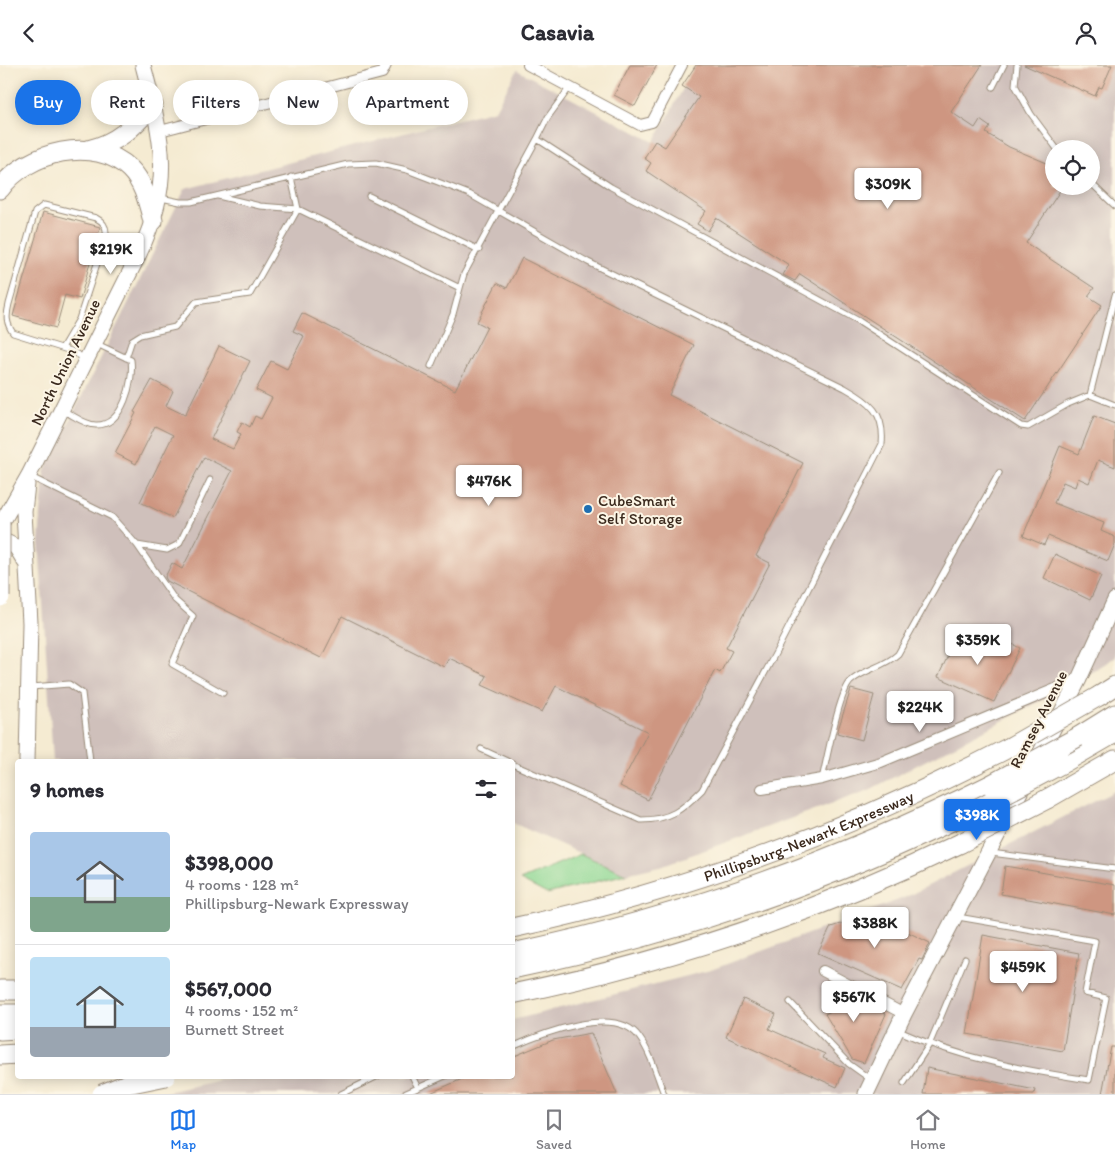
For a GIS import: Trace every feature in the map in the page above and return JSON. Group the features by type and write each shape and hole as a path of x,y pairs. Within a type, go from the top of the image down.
{"highway":[{"path":"0,189 15,173 36,159 54,153 104,146 118,139 132,125"},
{"path":"79,151 112,157 130,169 145,192 153,221"},
{"path":"0,524 0,597"},
{"name":"Phillipsburg-Newark Expressway","path":"515,927 596,909 697,880 810,840 920,793 1010,747 1115,686"},
{"name":"Phillipsburg-Newark Expressway","path":"515,952 613,929 743,890 818,863 921,819 990,785 1078,737 1115,714"},
{"path":"515,968 633,940 724,913 799,887 873,857 978,809 1115,733"},
{"path":"515,994 658,958 740,933 824,903 961,843 1047,799 1115,760"},
{"path":"0,990 15,990"},
{"path":"0,1014 15,1014"},
{"path":"0,1030 15,1029"},
{"path":"102,1094 127,1085 153,1079"}],"street":[{"name":"North Union Avenue","path":"142,65 146,80"},
{"path":"160,131 382,73 386,65"},
{"path":"528,65 640,125 647,125 652,122 682,65"},
{"name":"North Union Avenue","path":"0,524 29,475 138,256 153,221 159,197 163,166 158,125"},
{"path":"27,759 30,623 24,512 29,475"},
{"path":"0,539 16,547 26,563"},
{"name":"Ramsey Avenue","path":"868,1087 1078,679 1115,600"},
{"path":"762,789 822,779 881,762 1078,679"},
{"path":"823,971 904,1014"},
{"path":"143,1094 145,1079"}],"lane":[{"path":"993,87 1004,65"},
{"path":"1017,65 1015,85 1031,114 1050,140"},
{"path":"431,366 453,314 460,288 478,250 548,117 570,87"},
{"path":"537,139 611,187 859,321 1021,426 1028,427 1068,403 1090,395 1115,405"},
{"path":"159,197 185,202 348,164 376,163 437,180 500,210 596,267 852,392 870,405 880,418 883,429 882,444 776,653 702,790 688,804 672,815 655,820 641,820 515,765"},
{"path":"126,358 132,340 140,335 175,327 196,302 250,294 298,209 291,177"},
{"path":"1100,192 1115,206"},
{"path":"217,195 260,206 298,209 460,288"},
{"path":"369,196 478,250"},
{"path":"62,348 79,319 106,236 106,228 102,221 96,218 44,205 35,212 6,315 8,326 13,333 62,348 87,359"},
{"path":"1090,395 1115,295"},
{"path":"61,409 91,425 103,425 109,421 122,405 130,386 131,360 94,343"},
{"path":"822,779 845,690 862,673 891,661 898,653 999,473"},
{"path":"29,475 112,517 137,545 176,600 194,616 172,664 223,693"},
{"path":"137,545 167,550 178,544 210,480"},
{"path":"28,687 69,685 82,693 90,759"},
{"path":"481,749 503,759"},
{"path":"988,853 1115,869"},
{"path":"896,1030 929,1045 1018,1068 1089,1080 1106,998 1086,993 1095,941 955,916"},
{"path":"904,1083 929,1045 965,959"},
{"path":"790,1002 849,1064 868,1087"},
{"path":"515,1046 546,1032 613,1021 629,1028 640,1038 664,1094"},
{"path":"341,1094 372,1079"},
{"path":"414,1079 418,1088"},
{"path":"404,1094 438,1079"}],"shaded area":[{"path":"696,65 1115,65 1115,657 1079,681 869,790 664,865 626,874 515,824 515,759 53,759 39,542 44,472 185,189 436,125 468,125 468,117 495,110 517,70 654,142"},
{"path":"1115,791 1115,1094 157,1094 224,1079 515,1079 515,1019 711,970 904,898"}],"green space":[{"path":"581,854 626,874 547,894 520,880"}],"building":[{"path":"630,65 657,65 635,106 614,95"},
{"path":"696,65 982,65 951,112 975,128 980,120 990,127 986,133 1009,147 1045,162 1045,195 1057,195 1026,243 1094,288 1088,296 1102,305 1025,421 800,274 795,281 783,275 789,265 716,218 708,231 697,224 706,211 646,171 651,163 644,158 655,141 665,147 699,97 682,86"},
{"path":"1024,65 1112,65 1102,88 1099,87 1095,96"},
{"path":"43,212 100,227 80,299 65,295 56,328 13,316"},
{"name":"CubeSmart Self Storage","path":"522,258 694,345 669,395 803,463 756,556 770,563 726,648 732,651 720,673 715,670 648,800 620,786 648,732 556,686 542,712 482,685 487,676 449,658 444,667 342,616 321,658 167,581 165,577 172,563 182,569 232,471 204,457 173,518 140,502 173,435 155,426 136,464 115,453 136,413 134,412 152,380 173,391 166,406 185,415 219,346 250,361 211,439 233,449 241,434 237,432 242,422 250,427 255,416 261,419 272,398 256,390 271,361 287,369 304,336 293,331 302,313 455,390 487,327 477,322 497,283 507,288"},
{"path":"1094,416 1115,424 1115,467 1098,460 1089,483 1078,478 1075,487 1063,482 1054,503 1104,523 1101,531 1115,537 1115,544 1108,561 1048,536 1044,545 1023,536 1060,446 1079,454"},
{"path":"1055,554 1101,576 1090,600 1044,578"},
{"path":"960,630 1005,652 1010,643 1020,648 994,702 938,677"},
{"path":"851,689 874,695 862,740 837,733"},
{"path":"1005,866 1115,885 1115,915 1001,894"},
{"path":"871,914 930,943 922,960 919,959 902,990 818,953 831,927"},
{"path":"983,935 1079,953 1063,1051 967,1034"},
{"path":"829,985 886,1014 864,1063 852,1059 825,1014 839,1007 823,996"},
{"path":"743,999 776,1014 769,1029 825,1054 823,1058 845,1068 837,1087 726,1037"},
{"path":"591,1033 617,1094 428,1094 462,1079 515,1079 515,1056 553,1040"},
{"path":"1111,1047 1115,1047 1115,1094 1102,1094"},
{"path":"927,1068 1035,1090 1034,1094 923,1094"}],"place":[{"name":"CubeSmart Self Storage","path":"588,509"}]}
